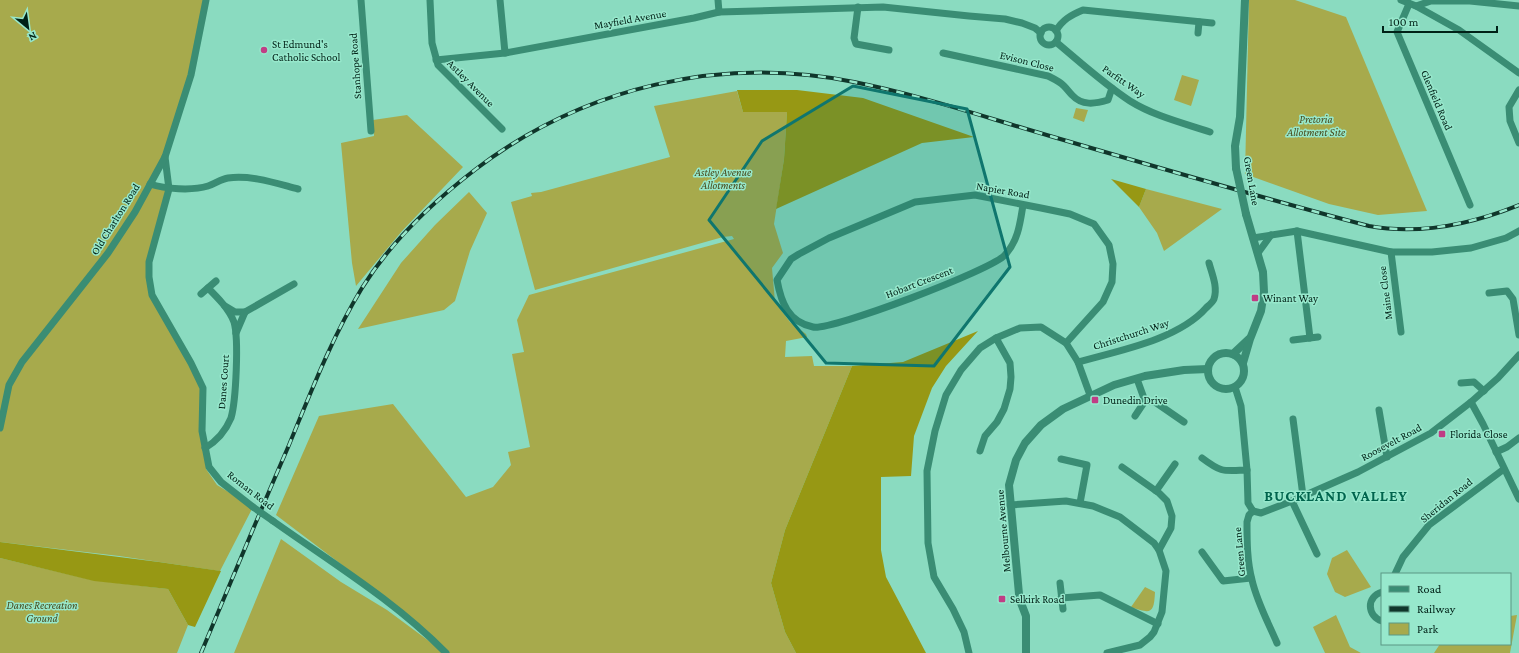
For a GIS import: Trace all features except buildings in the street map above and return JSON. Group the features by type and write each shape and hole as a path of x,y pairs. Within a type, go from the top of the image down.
{"street":[{"name":"Old Charlton Road","path":"0,428 9,385 22,362 108,253 135,212 165,157 191,75 206,0"},
{"name":"Stanhope Road","path":"361,0 371,131"},
{"name":"Astley Avenue","path":"430,0 432,43 438,65 502,129"},
{"path":"500,0 505,53"},
{"path":"718,0 719,12"},
{"name":"Green Lane","path":"1242,363 1260,312 1264,292 1263,272 1246,214 1236,168 1235,146 1240,118 1245,0"},
{"path":"1401,0 1459,30 1519,73"},
{"path":"1412,5 1431,1 1470,1 1519,6"},
{"name":"Glenfield Road","path":"1412,5 1397,32 1470,204"},
{"name":"Mayfield Avenue","path":"436,60 505,53 719,12 858,7 883,7 1005,19 1022,23 1041,33 1041,40 1045,44 1051,45 1056,42"},
{"path":"858,7 854,38 856,44 889,50"},
{"path":"1056,31 1063,21 1072,14 1083,10 1212,23"},
{"path":"1198,33 1199,22"},
{"path":"1041,33 1043,30 1049,28 1056,31 1058,37 1056,42"},
{"name":"Parfitt Way","path":"1056,42 1130,101 1153,112 1210,132"},
{"name":"Evison Close","path":"943,53 1048,76 1058,81 1074,97 1084,103 1096,104 1108,100 1112,88"},
{"path":"1519,90 1509,107 1510,121 1519,143"},
{"name":"Roman Road","path":"165,157 169,188 149,262 149,277 152,295 191,363 202,388 202,431 209,467 220,482 392,606 446,653"},
{"path":"150,184 169,188 206,187 227,178 252,178 298,189"},
{"name":"Napier Road","path":"788,313 780,297 777,280 791,259 829,238 915,202 975,195 1070,214 1094,224 1110,245 1113,264 1112,282 1106,296 1103,302 1066,343"},
{"name":"Hobart Crescent","path":"788,313 801,323 815,328 838,323 889,306 962,278 1004,257 1014,244 1020,227 1023,205"},
{"path":"1253,238 1297,231 1391,252 1432,252 1471,248 1506,238 1519,231"},
{"path":"1294,340 1314,338 1297,231"},
{"path":"1258,253 1271,235"},
{"name":"Maine Close","path":"1391,252 1401,332"},
{"name":"Christchurch Way","path":"1078,362 1138,345 1184,327 1200,315 1214,300 1215,285 1209,263"},
{"path":"201,294 216,281"},
{"path":"245,312 294,284"},
{"name":"Danes Court","path":"205,448 212,444 223,432 231,418 235,381 236,333 233,321 225,306 208,288"},
{"path":"1489,293 1507,291 1513,299 1519,335"},
{"name":"Danes Court","path":"225,306 235,312 245,312 236,333"},
{"path":"969,653 964,632 953,609 934,577 928,543 927,471 935,431 946,395 961,370 980,348 996,338 1020,328 1041,327 1066,343 1078,362 1090,395"},
{"path":"980,451 985,436 997,422 1004,408 1012,377 1010,363 996,338"},
{"name":"Green Lane","path":"1233,354 1250,339"},
{"path":"1222,353 1233,354 1237,356 1242,363 1244,375 1235,387 1224,389 1213,384 1208,374 1208,369 1212,359 1217,355 1222,353"},
{"name":"Roosevelt Road","path":"1253,511 1261,513 1292,502 1302,496 1358,472 1431,433 1484,391 1498,378 1519,354"},
{"name":"Melbourne Avenue","path":"1026,653 1026,616 1019,594 1009,485 1016,460 1025,443 1041,425 1063,409 1114,385 1184,370 1208,369"},
{"path":"1137,379 1145,401"},
{"path":"1461,383 1474,382 1484,391"},
{"path":"1235,387 1241,406 1248,470 1248,503 1253,511"},
{"path":"1135,416 1145,401"},
{"path":"1145,401 1155,402 1184,422"},
{"path":"1471,402 1518,496"},
{"path":"1378,410 1387,457"},
{"path":"1293,419 1302,496"},
{"path":"1496,452 1507,447 1519,438"},
{"path":"1202,458 1216,469 1226,471 1248,470"},
{"path":"1061,459 1087,465 1080,503"},
{"path":"1156,491 1175,464"},
{"path":"1122,467 1156,491 1167,501 1172,516 1172,528 1159,550"},
{"name":"Sheridan Road","path":"1395,573 1403,557 1429,525 1504,469"},
{"path":"1010,505 1066,502 1093,506 1120,517 1154,543 1159,550 1166,571 1162,612 1158,624 1150,637 1140,645 1107,653"},
{"path":"1292,502 1317,554"},
{"name":"Green Lane","path":"1253,511 1249,515 1247,522 1251,578 1277,643"},
{"path":"1202,552 1223,581 1251,578"},
{"path":"1060,584 1063,609"},
{"path":"1381,593 1373,597 1370,609 1374,617 1381,620"},
{"path":"1061,598 1100,595 1158,624"}],"highlighted area":[{"path":"853,86 967,109 1010,267 934,366 826,363 709,220 762,141"}],"green space":[{"path":"0,0 206,0 191,75 165,157 150,184 169,189 149,262 152,295 203,388 206,469 217,485 253,507 220,571 119,556 0,542"},
{"name":"Pretoria Allotment Site","path":"1249,0 1295,0 1346,17 1427,211 1378,215 1329,204 1245,174"},
{"path":"1182,75 1199,80 1191,106 1174,100"},
{"name":"Astley Avenue Allotments","path":"737,91 743,112 787,112 784,159 774,224 783,253 772,268 775,302 790,322 806,334 807,337 786,341 785,357 812,356 814,366 852,366 785,530 771,583 785,632 796,653 448,653 391,602 276,515 319,416 393,404 466,497 493,487 511,465 508,452 530,447 512,354 524,352 517,320 529,295 734,239 732,236 723,237 535,290 511,202 532,196 531,193 541,192 670,157 654,106"},
{"path":"1076,108 1088,110 1084,122 1073,118"},
{"path":"407,115 463,167 402,231 356,286 352,263 341,143 374,136 373,120"},
{"path":"1146,189 1222,209 1164,251 1157,233 1139,207"},
{"path":"469,192 487,213 470,251 455,301 444,310 358,329 401,263 435,225"},
{"path":"281,539 341,582 387,610 443,653 234,653"},
{"path":"1347,550 1371,587 1345,597 1335,592 1327,574 1332,558"},
{"name":"Danes Recreation Ground","path":"0,558 92,580 168,589 188,625 177,653 0,653"},
{"path":"1145,587 1155,592 1154,605 1152,608 1147,611 1143,611 1131,607"},
{"path":"1336,615 1350,647 1361,653 1325,653 1313,627"},
{"path":"1517,615 1510,653 1434,653 1439,645 1511,645 1511,616"}],"shaded area":[{"path":"737,90 797,90 863,98 974,137 922,143 776,209 784,159 787,112 743,112"},
{"path":"1111,179 1146,189 1139,207"},
{"path":"978,331 946,366 932,388 914,436 911,476 881,477 881,550 886,577 926,653 796,653 785,632 771,583 785,530 852,366 903,362"},
{"path":"0,542 221,571 195,627 188,625 168,589 94,581 0,558"}],"railway":[{"path":"201,653 322,365 351,307 373,271 399,239 429,209 460,181 476,169 518,141 562,117 608,98 656,85 704,76 754,73 804,75 879,87 928,100 1209,182 1369,226 1407,229 1445,226 1483,218 1519,205"}],"place":[{"name":"St Edmund's Catholic School","path":"264,50"},
{"name":"Winant Way","path":"1255,298"},
{"name":"Dunedin Drive","path":"1095,400"},
{"name":"Florida Close","path":"1442,434"},
{"name":"Selkirk Road","path":"1002,599"}],"district":[{"name":"BUCKLAND VALLEY","path":"1336,496"}]}
